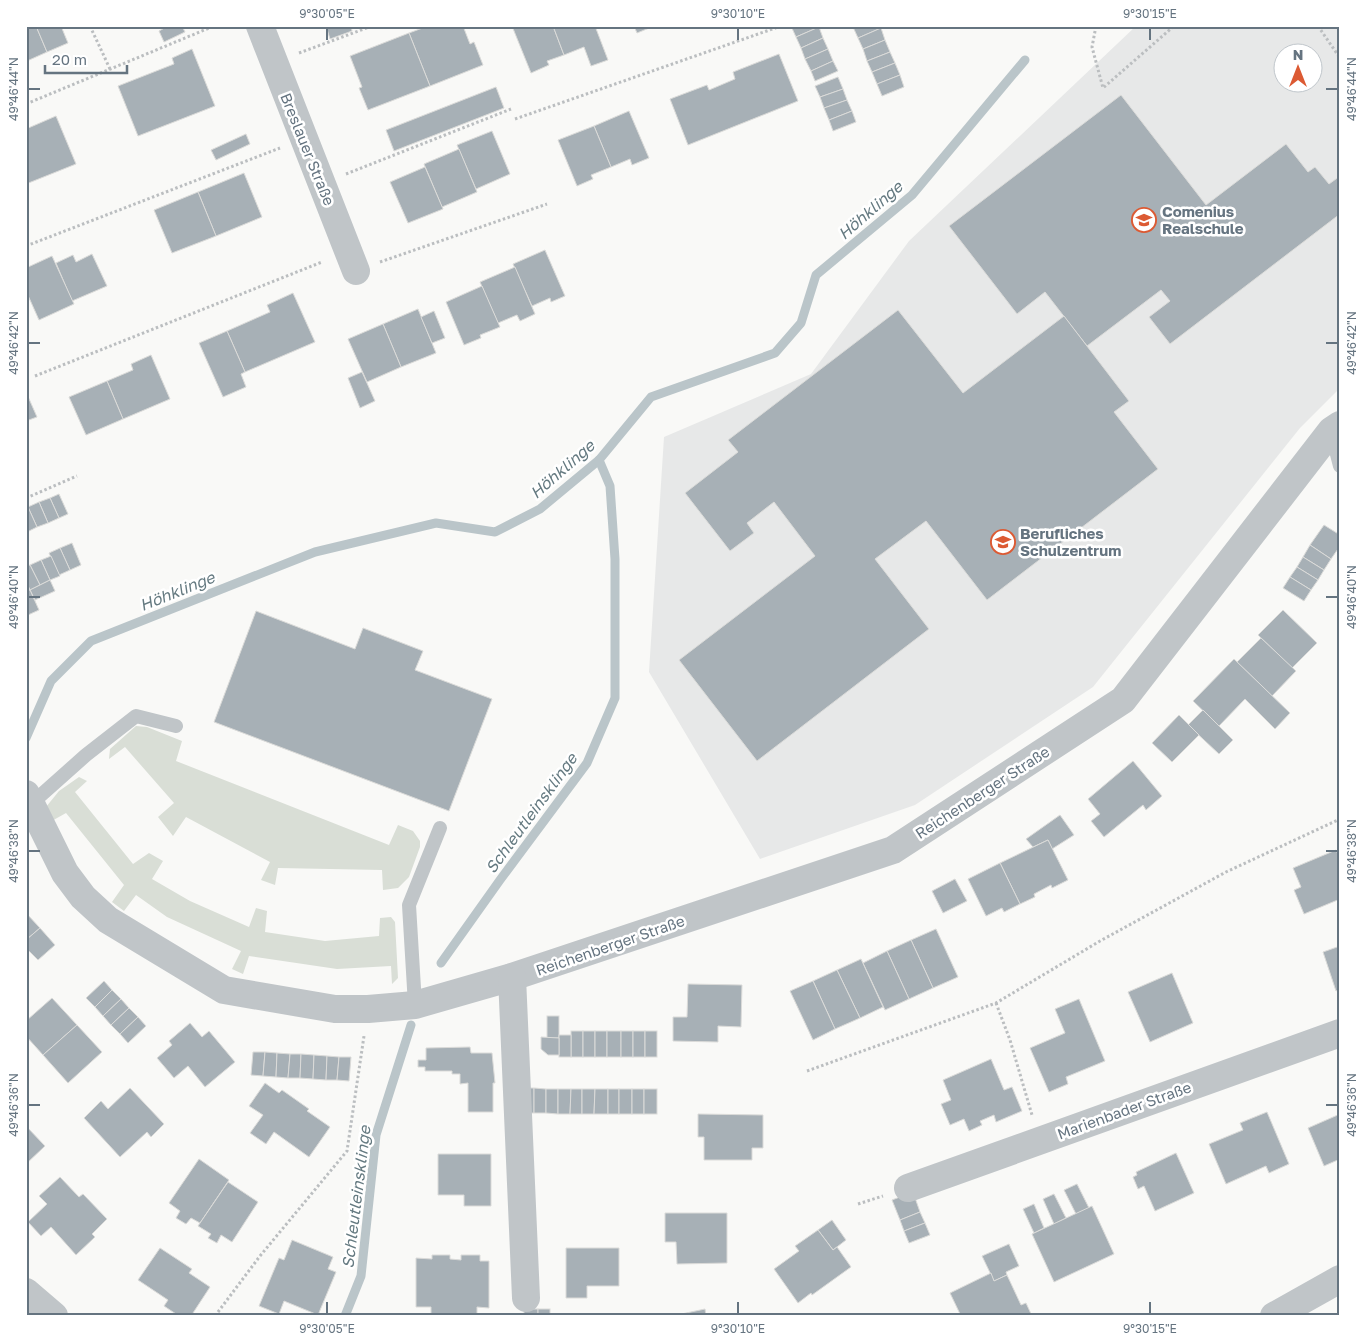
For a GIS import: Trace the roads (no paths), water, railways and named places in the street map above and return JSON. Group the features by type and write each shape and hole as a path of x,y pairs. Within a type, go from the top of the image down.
{"street":[{"name":"Breslauer Straße","path":"260,26 352,261"},
{"name":"Reichenberger Straße","path":"28,799 65,873 83,897 108,920 224,990 335,1008 414,1005 512,977 892,850 1123,700 1336,428"},
{"path":"512,977 526,1298"},
{"name":"Marienbader Straße","path":"908,1188 1340,1033"},
{"path":"1274,1316 1340,1279"},
{"path":"26,1292 54,1316"}],"lane":[{"name":"Reichenberger Straße","path":"1336,428 1340,466"},
{"path":"28,799 136,716 176,726"},
{"path":"414,1005 409,905 440,828"}],"waterway":[{"name":"Höhklinge","path":"26,738 51,681 91,641 315,552 436,523 495,532 540,509 599,460 651,397 775,353 801,323 816,275 912,195 1025,60"},
{"name":"Schleutleinsklinge","path":"441,963 587,763 615,698 615,559 610,486 599,460"},
{"name":"Schleutleinsklinge","path":"345,1316 361,1276 376,1135 411,1025"}],"place":[{"name":"Comenius Realschule","path":"1144,220"},
{"name":"Berufliches Schulzentrum","path":"1003,542"}]}
